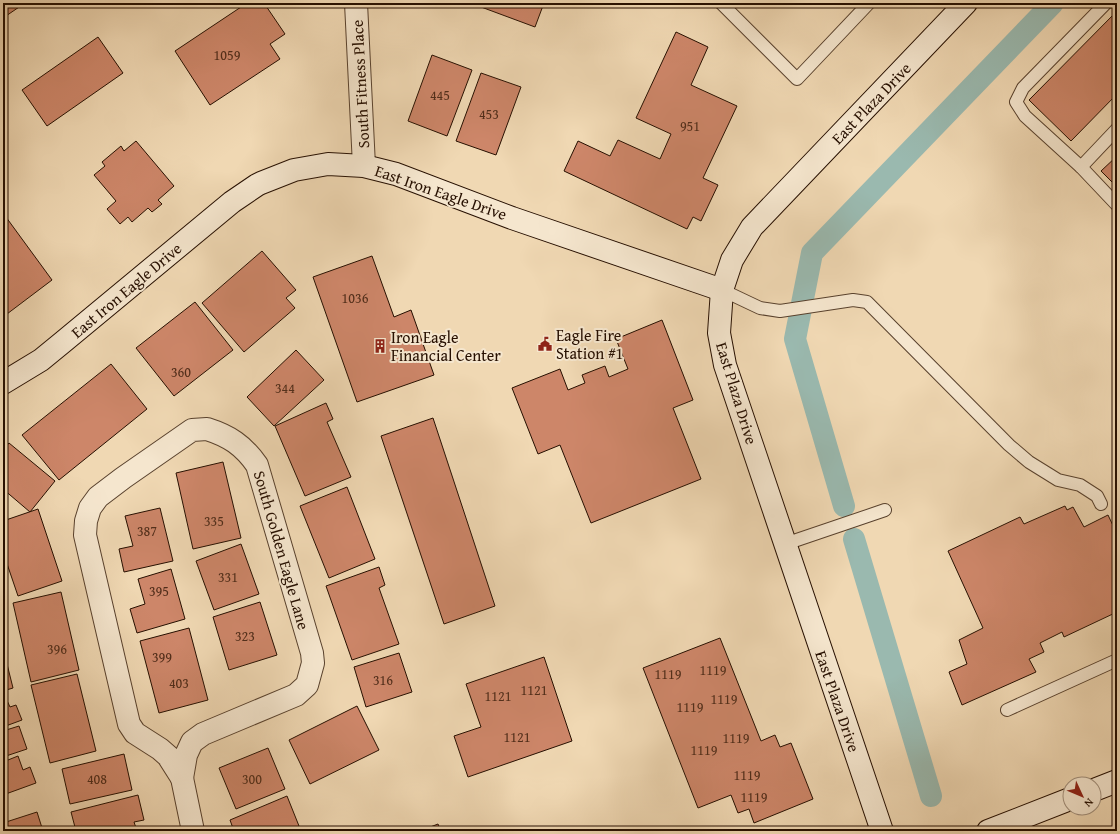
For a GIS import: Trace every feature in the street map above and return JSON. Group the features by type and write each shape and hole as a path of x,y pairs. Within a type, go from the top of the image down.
{"street":[{"name":"South Fitness Place","path":"356,3 364,166"},
{"name":"East Plaza Drive","path":"882,831 725,365 719,333 722,290 732,260 752,227 966,3"},
{"name":"East Iron Eagle Drive","path":"3,383 41,360 232,202 261,183 294,170 328,164 364,166 396,174 512,218 722,290"},
{"name":"South Golden Eagle Lane","path":"182,778 168,756 135,733 129,724 85,535 86,521 90,508 98,497 192,430 207,429 235,441 249,453 257,465 312,652 313,663 306,684 296,694 203,734 192,742 186,755 182,778 192,831"},
{"path":"1102,787 1117,781"},
{"path":"988,831 1062,802"}],"lane":[{"path":"721,3 797,79 869,3"},
{"path":"1106,3 1024,88 1016,102 1025,116 1081,167 1117,205"},
{"path":"1081,167 1115,134"},
{"path":"722,290 760,308 780,311 853,300 867,302 1009,445 1029,462 1058,480 1080,485 1097,496 1101,504"},
{"path":"785,544 885,510"},
{"path":"1008,710 1117,660"}],"building":[{"path":"3,3 25,3 3,18"},
{"path":"247,3 264,3 285,34 270,44 280,59 210,105 175,51"},
{"path":"473,3 544,3 535,27"},
{"path":"1117,11 1117,94 1071,141 1029,100"},
{"path":"676,32 708,47 691,85 737,106 703,178 718,185 701,221 693,217 687,229 564,171 578,141 610,156 618,140 660,159 671,134 636,118"},
{"path":"98,37 123,73 47,126 22,90"},
{"path":"432,55 472,70 447,136 408,121"},
{"path":"481,73 521,87 496,155 456,141"},
{"path":"136,141 174,186 158,200 162,204 152,212 148,208 132,222 128,217 120,224 107,209 116,201 94,175 105,166 102,162 121,146 124,151"},
{"path":"1117,156 1117,187 1101,171"},
{"path":"3,213 52,280 3,317"},
{"path":"262,251 296,290 286,298 295,308 244,352 202,303"},
{"name":"Iron Eagle Financial Center","path":"372,256 394,317 411,310 434,375 357,402 313,277"},
{"path":"195,302 233,350 174,396 136,348"},
{"path":"662,320 693,400 673,408 701,479 591,523 560,445 538,454 512,388 560,369 568,390 585,383 582,375 605,366 609,377 628,369 616,339"},
{"path":"296,350 324,380 274,426 247,397"},
{"path":"111,364 147,409 59,480 22,435"},
{"path":"326,403 333,419 327,422 351,477 305,496 275,426"},
{"path":"433,418 495,606 444,624 381,436"},
{"path":"9,443 55,481 30,512 3,489 3,450"},
{"path":"223,462 241,538 193,549 176,473"},
{"path":"347,487 375,559 329,578 300,506"},
{"path":"1065,506 1067,510 1073,507 1084,527 1108,515 1117,534 1117,612 1064,637 1062,632 1040,643 1044,652 1029,659 1036,672 962,705 949,672 967,664 959,640 983,628 948,551 1020,517 1024,524"},
{"path":"160,508 173,561 124,572 119,549 133,546 125,516"},
{"path":"38,509 62,581 18,596 3,552 3,521"},
{"path":"241,544 259,594 214,610 196,561"},
{"path":"379,567 385,585 379,588 399,644 352,660 326,586"},
{"path":"171,569 185,619 137,633 130,609 145,604 138,579"},
{"path":"61,592 79,670 31,682 13,603"},
{"path":"260,602 277,655 229,670 213,617"},
{"path":"189,628 208,700 159,713 140,641"},
{"path":"720,638 761,741 775,735 780,747 791,743 813,799 754,823 749,809 738,813 731,795 698,808 643,668"},
{"path":"399,653 412,692 366,707 354,667"},
{"path":"544,657 572,741 468,777 454,736 481,727 466,684"},
{"path":"7,664 13,688 3,691 3,665"},
{"path":"77,674 96,751 50,763 31,685"},
{"path":"3,694 10,707 16,705 22,720 3,727"},
{"path":"357,706 379,750 310,784 289,740"},
{"path":"19,726 27,749 3,757 3,731"},
{"path":"268,748 285,789 236,809 219,768"},
{"path":"124,754 132,790 70,804 62,769"},
{"path":"18,756 23,770 30,767 36,783 3,795 3,762"},
{"path":"138,795 144,820 134,822 137,831 76,831 71,812"},
{"path":"287,796 301,831 234,831 230,820"},
{"path":"37,812 43,831 3,831 3,823"},
{"path":"438,824 441,831 420,831"}],"waterway":[{"path":"844,506 795,339 812,253 1053,3"},
{"path":"854,539 931,796"}],"place":[{"name":"Eagle Fire Station #1","path":"545,344"},
{"name":"Iron Eagle Financial Center","path":"380,346"}]}
